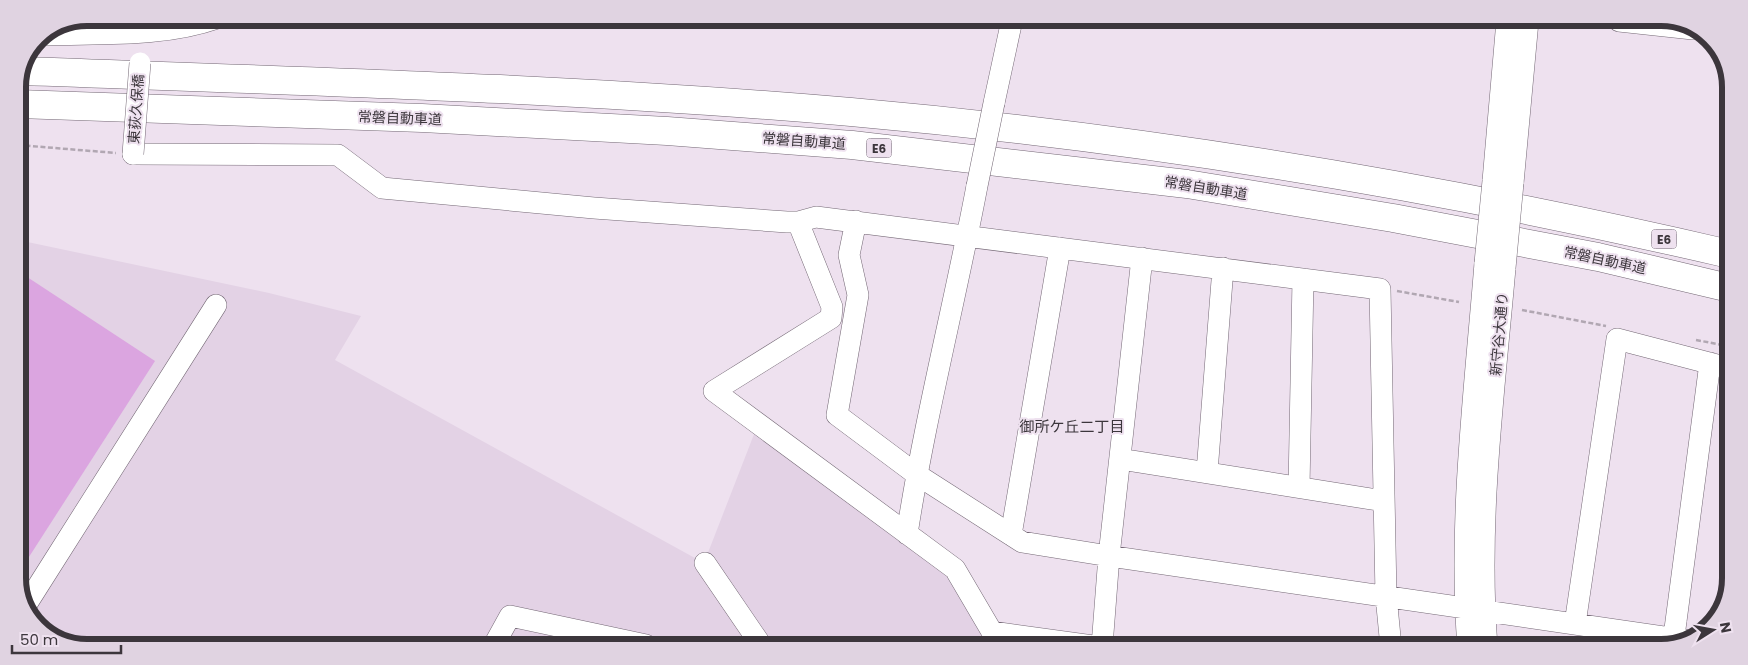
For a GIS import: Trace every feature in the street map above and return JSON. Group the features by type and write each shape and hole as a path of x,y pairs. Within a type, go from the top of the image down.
{"highway":[{"name":"E6","path":"29,71 422,85 663,98 855,112 1028,131 1194,153 1396,185 1599,224 1722,252"},
{"name":"常磐自動車道","path":"26,104 422,118 668,131 861,146 1207,187 1392,218 1598,257 1722,286"},
{"path":"1599,224 1722,241"}],"street":[{"path":"61,33 130,26"},
{"name":"東荻久保橋","path":"133,154 141,26"},
{"path":"907,534 916,474 1011,26"},
{"name":"新守谷大通り","path":"1503,182 1507,26"},
{"name":"新守谷大通り","path":"1485,639 1475,609 1466,504 1495,266 1503,182 1527,26"},
{"path":"133,154 338,155 382,188 594,208 798,222 816,217 856,221 967,237 1380,289 1386,596 1390,639"},
{"path":"856,221 850,255 858,295 837,415 916,474 1022,542 1663,639"},
{"path":"798,222 832,307 831,318 714,391 955,569 994,639"},
{"path":"1010,535 1060,248"},
{"path":"1103,639 1109,556 1142,258"},
{"path":"1207,472 1223,268"},
{"path":"1299,487 1302,279"},
{"path":"30,598 216,305"},
{"path":"1574,624 1617,339 1719,365 1678,636"},
{"path":"1120,458 1384,501"},
{"path":"705,563 757,639"},
{"name":"新守谷大通り","path":"1469,639 1475,609"},
{"path":"497,639 510,616 618,639"}],"path":[{"path":"26,146 133,154"},
{"path":"1380,289 1460,302"},
{"path":"1522,310 1612,327 1617,339"}],"shaded area":[{"path":"26,242 269,293 361,316 335,360 704,563 758,424 944,563 994,639 88,639 68,635 50,626 39,615 31,601 26,582"},
{"path":"26,276 155,361 26,562"}],"district":[{"name":"御所ケ丘二丁目","path":"1072,426"}]}
